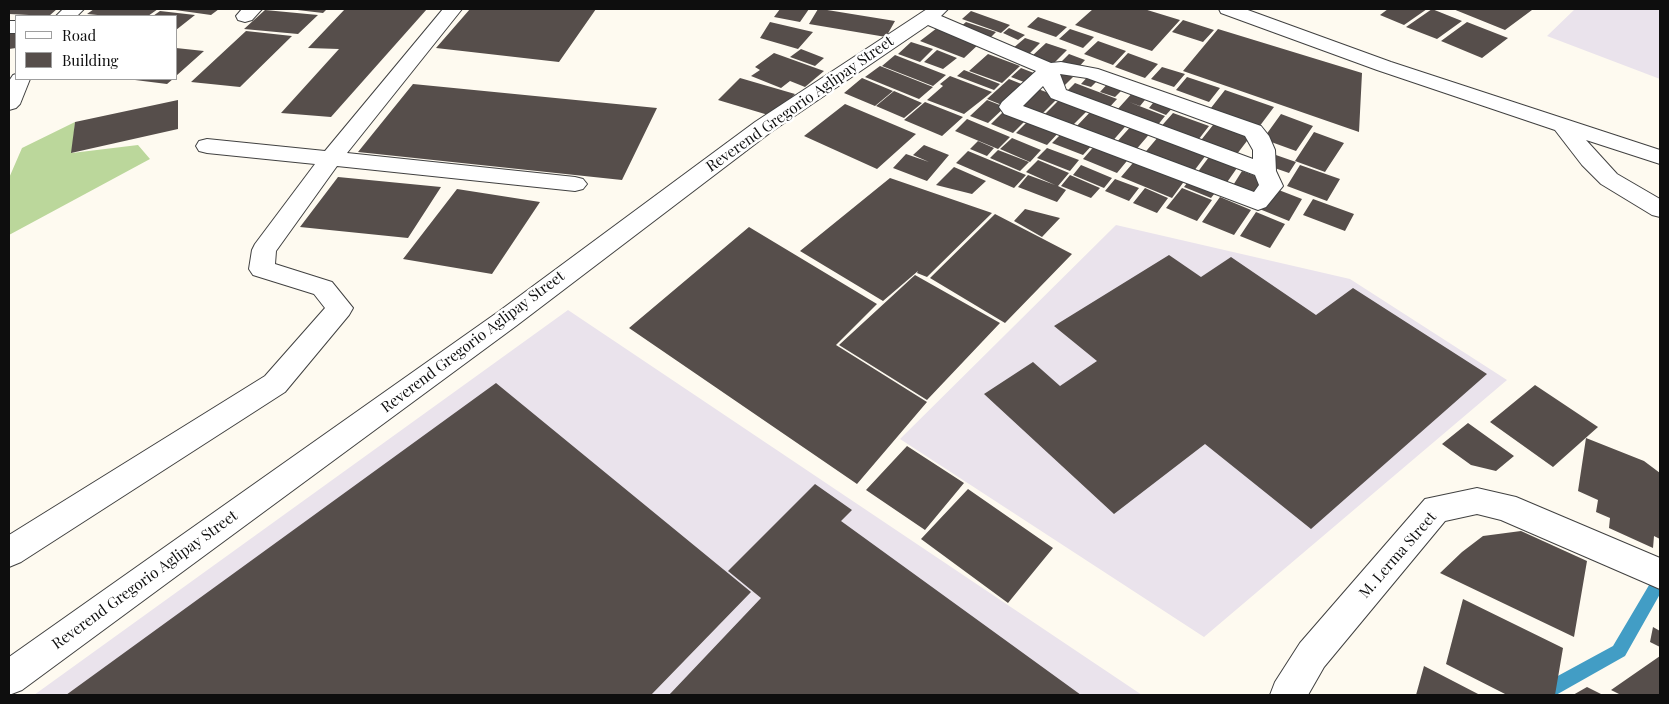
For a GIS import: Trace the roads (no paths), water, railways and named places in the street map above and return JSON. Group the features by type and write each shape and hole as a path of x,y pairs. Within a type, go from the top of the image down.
{"street":[{"path":"9,552 275,384 340,308 323,288 262,269 264,250 331,158 453,9"},
{"path":"1228,9 1384,66 1660,156"},
{"path":"933,13 1049,69 1061,68 1092,72 1253,131 1258,136 1264,150 1265,171 1271,186 1258,202 1010,107 1049,69"},
{"name":"Reverend Gregorio Aglipay Street","path":"9,678 507,318 763,127 933,13"},
{"path":"1049,69 1052,83 1058,94 1265,171"},
{"path":"9,104 20,80"},
{"path":"1563,125 1590,160 1609,179 1660,209"},
{"path":"207,146 575,184"},
{"name":"M. Lerma Street","path":"1288,695 1312,655 1436,509 1477,501 1505,506 1660,574"}],"waterway":[{"path":"1548,695 1549,690 1619,651 1660,580"}]}
